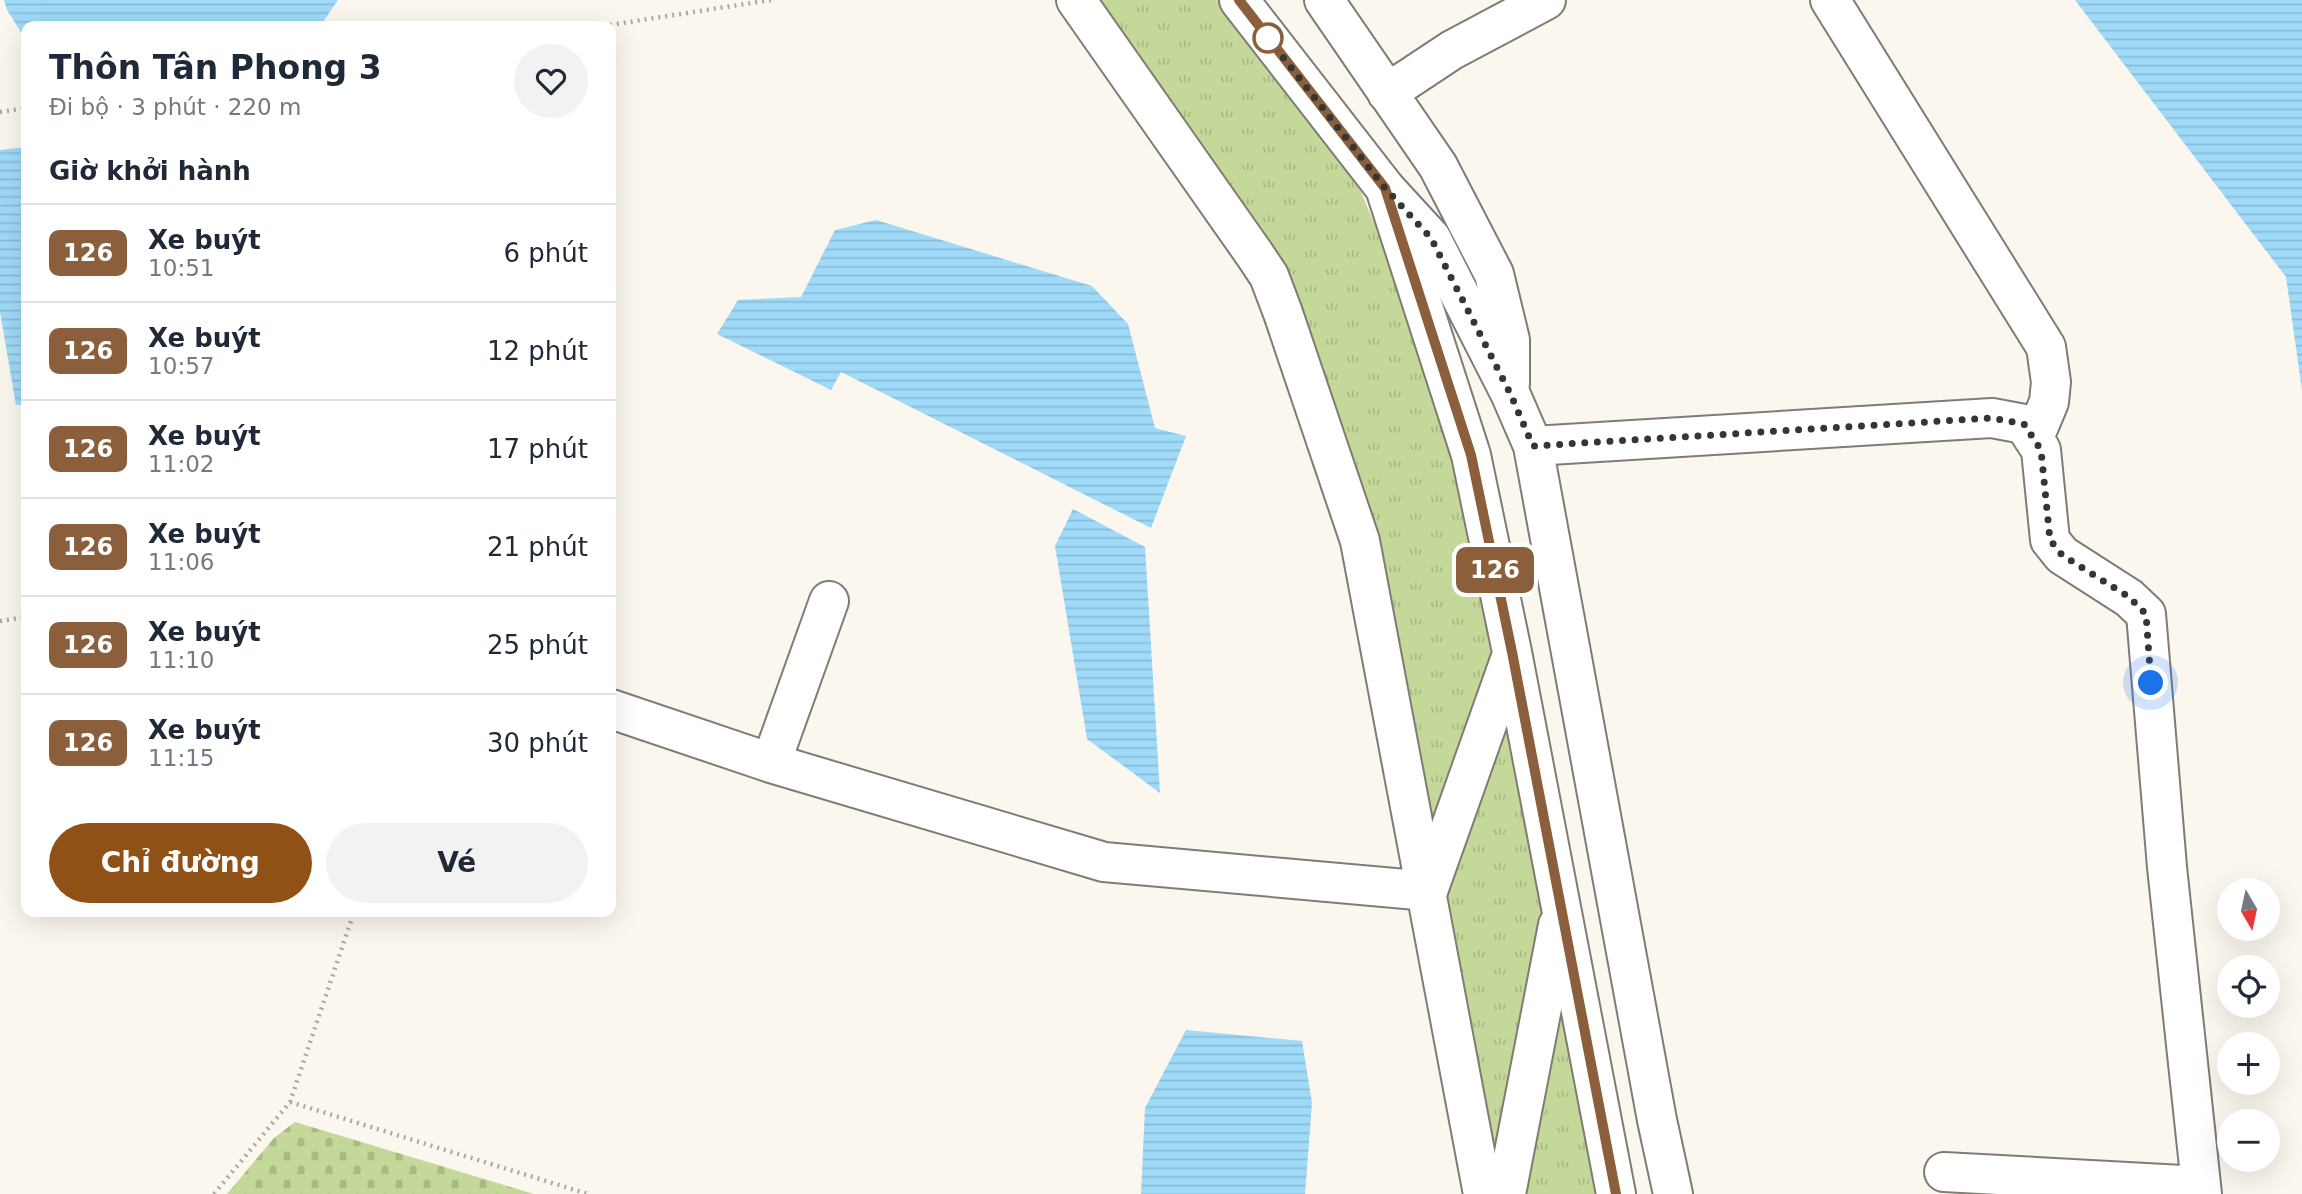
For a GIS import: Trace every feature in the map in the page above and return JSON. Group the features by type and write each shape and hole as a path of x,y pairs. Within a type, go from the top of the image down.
{"street":[{"path":"1076,0 1269,276 1360,541 1483,1194"},
{"path":"1239,0 1385,188 1431,238 1510,393 1533,446 1657,1120 1673,1194"},
{"path":"1324,0 1438,166 1494,274 1510,340 1510,393"},
{"path":"1387,93 1451,50 1546,0"},
{"path":"1830,0 2046,347 2051,382 2049,402 2034,438"},
{"path":"1385,188 1471,455 1512,652 1616,1194"},
{"path":"1533,446 1992,418 2024,424 2041,450 2050,540 2062,555 2129,597 2146,614 2167,867 2201,1190 1944,1172"},
{"path":"771,763 829,601"},
{"path":"1428,891 1512,652"},
{"path":"616,711 771,763 1104,862 1428,891"},
{"path":"1506,1194 1561,906"}],"path":[{"path":"616,24 771,0"},
{"path":"0,112 21,109"},
{"path":"0,621 21,618"},
{"path":"214,1194 290,1102 352,917"},
{"path":"290,1102 588,1194"}],"green space":[{"path":"1091,0 1222,0 1361,192 1417,324 1457,462 1497,661 1432,858 1338,434"},
{"path":"1504,702 1546,886 1494,1187 1436,892"},
{"path":"1558,999 1595,1194 1521,1194"},
{"path":"295,1122 534,1194 227,1194 274,1138"}],"water":[{"path":"4,0 338,0 323,21 21,21 21,32"},
{"path":"2075,0 2302,0 2302,390 2286,277"},
{"path":"21,148 21,405 16,405 0,312 0,150"},
{"path":"876,220 1092,286 1128,324 1155,428 1186,436 1151,528 841,372 831,390 717,334 738,300 801,297 835,230"},
{"path":"1073,509 1145,547 1160,793 1087,739 1055,546"},
{"path":"1186,1030 1302,1041 1312,1103 1305,1194 1141,1194 1145,1108"}],"bus line":[{"name":"126","path":"1239,0 1385,188 1471,455 1512,652 1616,1194"}],"route":[{"path":"1268,38 1385,188 1431,238 1510,393 1533,446 1992,418 2024,424 2041,450 2050,540 2062,555 2129,597 2146,614 2151,683"}]}
